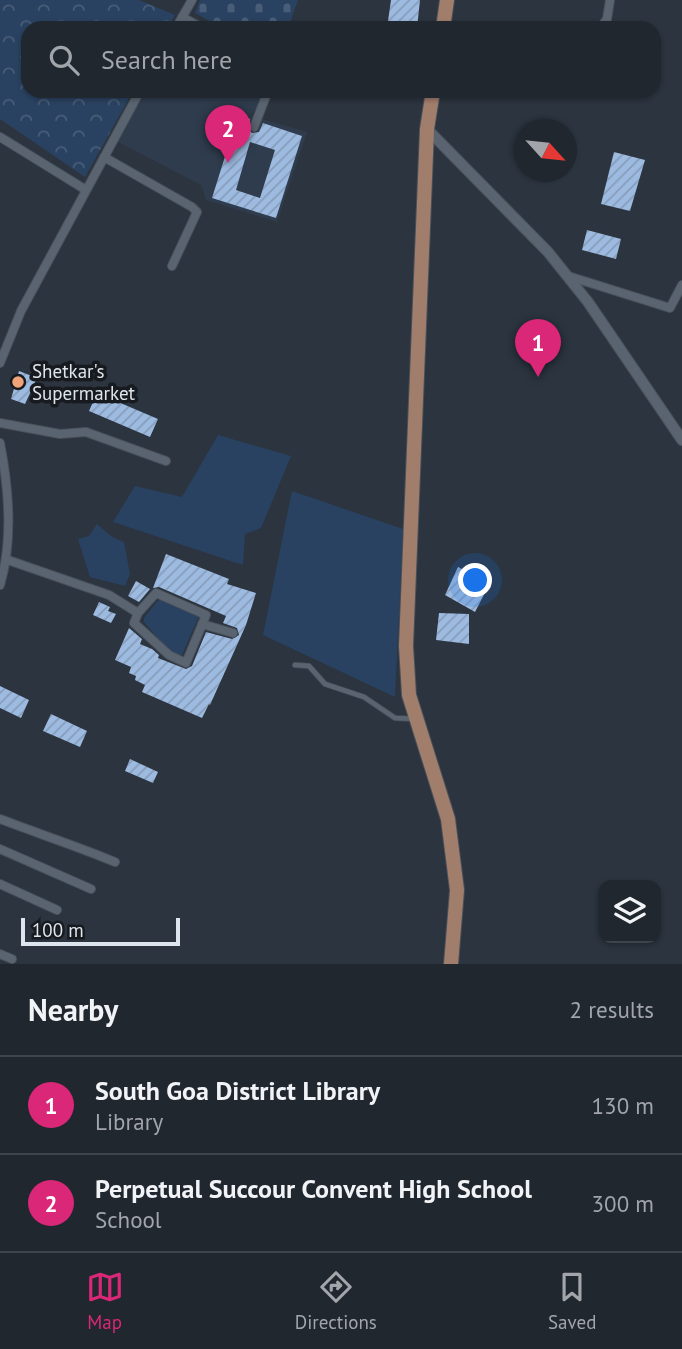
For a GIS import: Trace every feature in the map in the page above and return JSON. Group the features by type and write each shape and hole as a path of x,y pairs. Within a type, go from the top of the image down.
{"main road":[{"path":"444,21 447,0"},
{"path":"432,98 427,129 406,646 409,695 448,820 457,890 452,964"}],"street":[{"path":"180,21 192,0"},
{"path":"605,21 610,0"},
{"path":"182,17 189,21"},
{"path":"0,363 21,311 136,98"},
{"path":"254,128 265,98"},
{"path":"427,129 548,252 568,276 682,440"},
{"path":"0,137 86,190"},
{"path":"104,157 197,212 172,266"},
{"path":"568,276 670,308 682,285"},
{"path":"0,422 61,434 86,432 166,461"},
{"path":"0,443 8,560 0,585"},
{"path":"8,560 109,595 138,613"},
{"path":"156,593 205,615 186,663 169,655 134,623 138,613 156,593"},
{"path":"202,624 233,633"},
{"path":"0,819 48,837 61,839 115,862"},
{"path":"0,849 91,889"},
{"path":"0,884 57,910"},
{"path":"0,954 12,959"}],"lane":[{"path":"295,665 309,666 325,684 364,697 395,718 416,719"}],"shaded area":[{"path":"143,98 263,98 251,116 307,132 277,222 206,200 201,185 116,141"}],"green space":[{"path":"0,0 139,0 175,15 172,21 21,21 21,98 129,98 85,177 0,119"},
{"path":"200,0 298,0 290,21 209,21 195,13"},
{"path":"218,435 291,456 261,528 245,534 243,565 113,522 135,486 182,497"},
{"path":"292,491 403,529 395,697 263,635"},
{"path":"97,524 112,537 124,542 130,574 125,586 90,577 78,539 89,536"},
{"path":"160,598 199,616 182,655 170,653 144,622 144,618"}],"building":[{"path":"391,0 420,0 418,21 388,21"},
{"path":"238,115 250,119 248,129 252,133 259,132 263,123 302,136 276,218 212,198","holes":["250,142 275,150 260,198 236,190"]},
{"path":"614,152 645,160 630,211 601,204"},
{"path":"587,230 621,239 616,259 582,250"},
{"path":"19,371 37,378 25,404 11,399"},
{"path":"97,393 158,419 150,437 89,411"},
{"path":"166,554 229,579 227,584 256,593 246,625 202,718 142,692 145,685 129,673 131,667 115,660 129,628 142,639 140,644 152,649 159,655 158,658 186,669 192,666 206,632 232,639 239,635 237,628 223,623 226,616 159,587 153,588"},
{"path":"458,567 490,583 475,612 445,595"},
{"path":"136,581 150,589 139,602 128,596"},
{"path":"99,602 110,607 108,611 116,614 111,623 93,615"},
{"path":"439,613 469,614 469,644 436,640"},
{"path":"0,686 29,700 21,718 0,708"},
{"path":"51,714 87,731 80,747 43,731"},
{"path":"130,759 158,772 153,783 125,771"}],"place":[{"name":"Perpetual Succour Convent High School","path":"228,163"},
{"name":"South Goa District Library","path":"538,377"},
{"name":"Shetkar's Supermarket","path":"18,382"}]}
